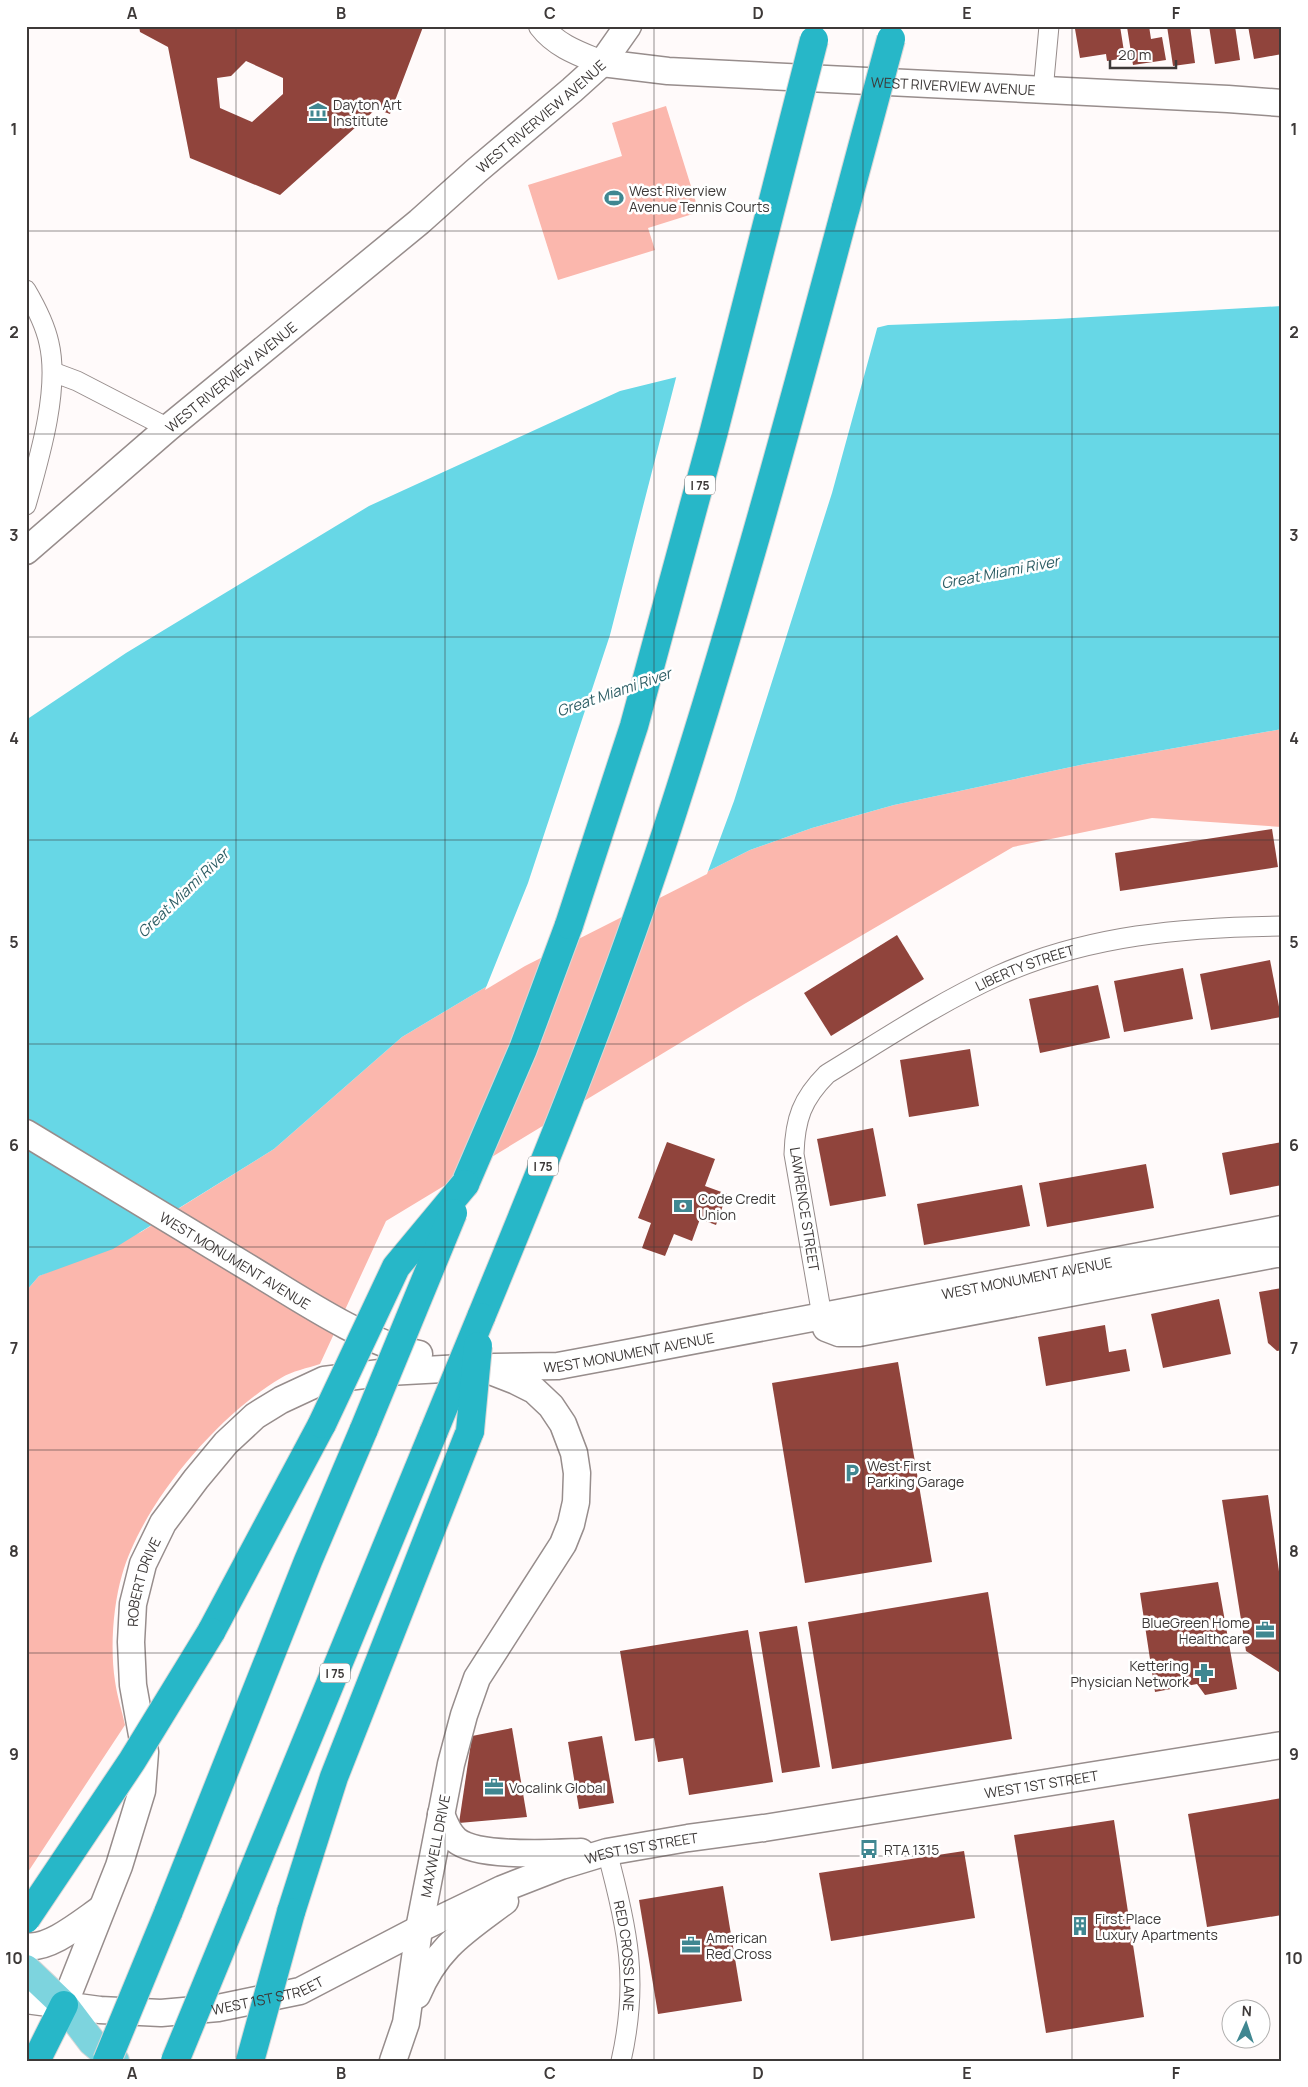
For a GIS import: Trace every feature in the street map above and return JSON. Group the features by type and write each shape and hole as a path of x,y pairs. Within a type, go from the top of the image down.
{"highway":[{"name":"I 75","path":"107,2061 308,1562 522,1049 566,934 634,726 714,431 816,33"},
{"name":"I 75","path":"175,2061 541,1173 602,1015 672,814 754,546 892,33"},
{"path":"26,1919 132,1761 210,1632 322,1424 396,1267 465,1184"},
{"path":"250,2061 291,1912 334,1777 470,1431 481,1317"},
{"path":"36,2061 64,2005"}],"main road":[{"path":"602,63 628,26"},
{"name":"WEST RIVERVIEW AVENUE","path":"26,551 168,428 418,222 602,63 668,71 1282,104"},
{"name":"WEST MONUMENT AVENUE","path":"26,1133 294,1295 362,1333 406,1352 480,1367 558,1366 1282,1229"},
{"path":"822,1316 826,1328 839,1333 859,1333 1282,1254"},
{"name":"MAXWELL DRIVE","path":"392,2061 406,2022 419,1929 451,1764 464,1715 477,1678 563,1544 572,1524 576,1502 577,1473 574,1453 563,1424 551,1406 534,1390 480,1367"},
{"name":"ROBERT DRIVE","path":"64,2005 125,1847 142,1791 145,1752 132,1685 131,1642 133,1604 143,1564 163,1524 196,1479 226,1443 255,1416 281,1400 324,1380 388,1372 480,1367"},
{"name":"WEST 1ST STREET","path":"26,2000 100,2010 161,2013 218,2008 300,1991 419,1929 502,1889 561,1866 607,1852 1282,1745"},
{"path":"441,1814 447,1829 457,1840 468,1847 487,1851 522,1853 607,1852"},
{"path":"406,2022 432,1964 452,1940 505,1900 561,1866"},
{"path":"26,1946 43,1945 101,1909"},
{"path":"26,1969 64,2005 92,2042 115,2061"}],"street":[{"path":"541,26 558,42 602,63"},
{"path":"1043,91 1049,26"},
{"path":"26,290 40,314 50,343 52,372 41,452 26,505"},
{"path":"52,372 77,381 168,428"},
{"name":"LIBERTY STREET","path":"803,1103 814,1087 827,1074 944,1002 998,975 1041,959 1100,942 1147,933 1224,927 1282,926"},
{"name":"LAWRENCE STREET","path":"803,1103 794,1130 794,1154 822,1316"},
{"name":"RED CROSS LANE","path":"607,1852 625,1926 630,1960 631,1993 621,2061"}],"shaded area":[{"name":"West Riverview Avenue Tennis Courts","path":"666,106 699,212 648,228 655,250 558,280 528,185 622,156 612,123"},
{"path":"1282,729 1282,827 1152,818 1013,847 746,1003 386,1221 320,1364 281,1378 232,1414 185,1464 164,1491 146,1519 122,1575 115,1614 113,1669 125,1725 26,1875 26,1291 39,1276 141,1232 274,1149 402,1037 524,964 750,850 812,828 894,805 1085,764"}],"water":[{"name":"Great Miami River","path":"1282,306 1282,729 1085,764 894,805 812,828 750,850 524,964 402,1037 274,1149 113,1249 39,1276 26,1291 26,720 126,653 369,506 620,391 888,325 1056,319"}],"pier":[{"path":"878,325 832,493 734,801 707,874 525,966 485,990 528,883 610,635 677,374"}],"building":[{"name":"Dayton Art Institute","path":"139,26 423,27 390,114 376,109 280,195 190,158 168,47 140,32","holes":["246,61 283,78 283,94 252,122 220,108 217,78 231,76"]},
{"path":"1090,26 1120,26 1125,58 1107,61 1106,54 1080,58 1075,29"},
{"path":"1149,26 1151,39 1162,37 1166,60 1133,65 1127,27"},
{"path":"1167,26 1190,26 1195,63 1173,66"},
{"path":"1209,26 1235,26 1240,60 1215,64"},
{"path":"1248,26 1282,26 1282,54 1254,59"},
{"path":"1272,829 1278,867 1120,891 1115,853"},
{"path":"897,935 924,979 831,1036 804,993"},
{"path":"1270,960 1281,1017 1211,1030 1200,974"},
{"path":"1183,968 1193,1019 1124,1032 1114,981"},
{"path":"1098,985 1110,1038 1040,1053 1029,999"},
{"path":"970,1049 979,1106 909,1117 900,1060"},
{"path":"873,1128 886,1196 830,1206 817,1139"},
{"name":"Code Credit Union","path":"667,1142 715,1159 705,1186 727,1194 716,1225 700,1219 692,1241 674,1234 665,1256 642,1248 651,1223 638,1218"},
{"path":"1282,1142 1282,1185 1230,1195 1222,1153"},
{"path":"1146,1164 1154,1208 1047,1227 1039,1183"},
{"path":"1022,1185 1030,1226 924,1245 917,1204"},
{"path":"1282,1288 1282,1350 1277,1351 1268,1343 1259,1292"},
{"path":"1219,1299 1231,1354 1163,1368 1151,1314"},
{"path":"1105,1325 1109,1352 1126,1349 1130,1371 1046,1386 1038,1337"},
{"name":"West First Parking Garage","path":"898,1362 932,1562 805,1583 772,1383"},
{"path":"1268,1495 1282,1592 1282,1674 1246,1651 1222,1500"},
{"path":"1218,1582 1237,1689 1205,1695 1197,1684 1155,1692 1140,1593"},
{"path":"988,1592 1012,1739 832,1769 808,1622"},
{"path":"797,1626 820,1767 782,1773 759,1632"},
{"path":"748,1630 773,1782 689,1795 683,1758 658,1762 654,1738 635,1741 620,1651"},
{"path":"512,1728 527,1817 459,1823 472,1736"},
{"path":"602,1736 614,1803 579,1809 568,1742"},
{"path":"1282,1798 1282,1915 1207,1927 1188,1814"},
{"name":"First Place Luxury Apartments","path":"1114,1820 1144,2017 1046,2033 1014,1835"},
{"path":"964,1851 975,1918 831,1941 819,1873"},
{"path":"723,1886 742,2001 658,2014 639,1900"}],"place":[{"name":"Dayton Art Institute","path":"318,112"},
{"name":"West Riverview Avenue Tennis Courts","path":"614,198"},
{"name":"Code Credit Union","path":"683,1206"},
{"name":"West First Parking Garage","path":"852,1473"},
{"name":"BlueGreen Home Healthcare","path":"1265,1630"},
{"name":"Kettering Physician Network","path":"1204,1673"},
{"name":"Vocalink Global","path":"494,1787"},
{"name":"RTA 1315","path":"869,1849"},
{"name":"First Place Luxury Apartments","path":"1080,1926"},
{"name":"American Red Cross","path":"691,1945"}]}
